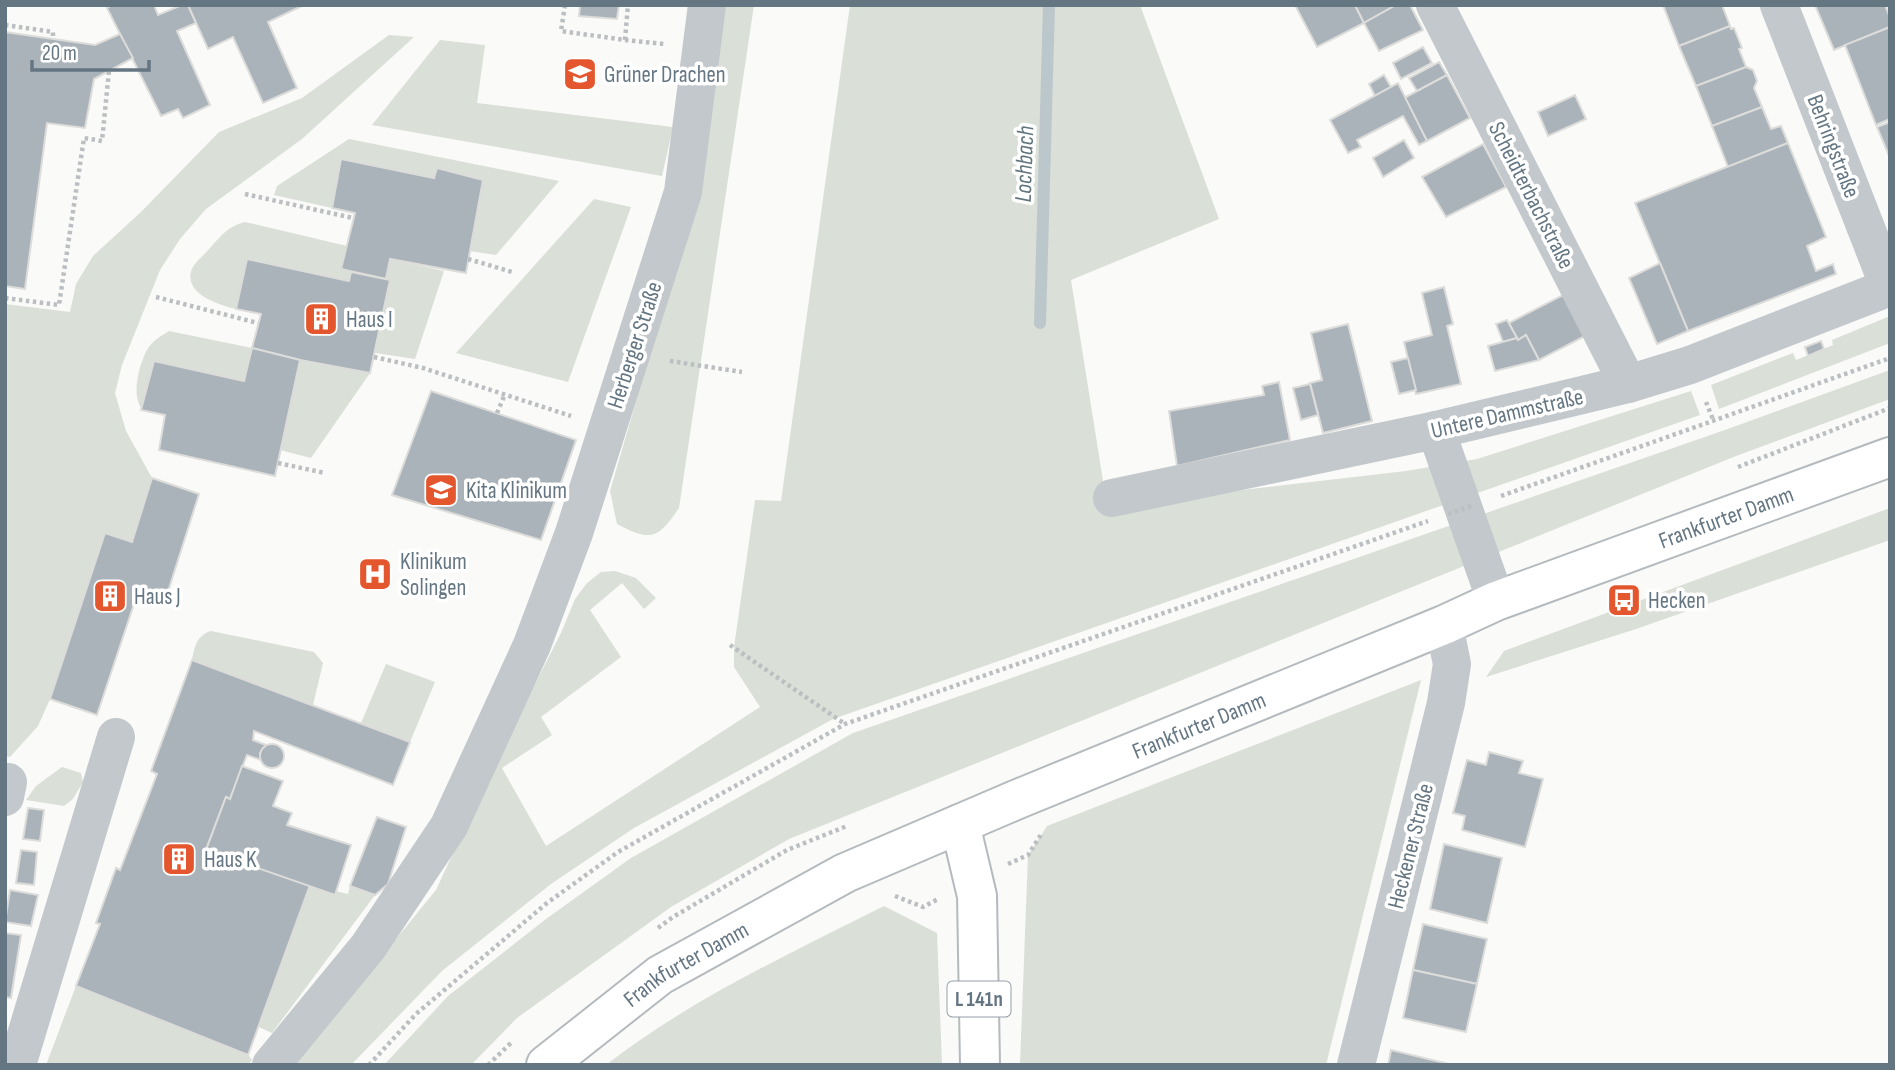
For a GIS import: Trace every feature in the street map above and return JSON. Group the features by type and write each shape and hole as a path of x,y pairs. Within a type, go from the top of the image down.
{"main road":[{"name":"Frankfurter Damm","path":"545,1065 660,975 845,873 1496,601 1890,457"},
{"name":"L 141n","path":"960,824 977,896 980,1065"}],"street":[{"name":"Herberger Straße","path":"271,1065 368,947 419,874 449,826 519,674 574,533 683,192 707,5"},
{"name":"Scheidterbachstraße","path":"1435,5 1629,384"},
{"name":"Behringstraße","path":"1779,5 1889,287"},
{"name":"Untere Dammstraße","path":"1112,498 1436,430 1629,384 1690,366 1889,287"},
{"path":"1436,430 1496,601"},
{"name":"Heckener Straße","path":"1356,1065 1446,703 1452,664 1444,625"},
{"path":"17,1065 116,737"}],"path":[{"path":"565,5 561,31 625,40 628,5"},
{"path":"5,25 53,32 53,39"},
{"path":"5,298 59,305 84,138 102,141 109,71"},
{"path":"245,194 353,218"},
{"path":"468,259 512,272"},
{"path":"156,297 258,323"},
{"path":"632,355 741,372"},
{"path":"374,357 423,368 608,428"},
{"path":"1499,496 1890,358"},
{"path":"497,413 505,394"},
{"path":"278,463 325,473"},
{"path":"369,1065 416,1014 547,903 618,852 845,724 1487,501"},
{"path":"730,645 845,724"}],"shaded area":[{"path":"723,5 754,5 679,508 659,531 646,535 617,524 610,491 696,195"},
{"path":"850,5 1140,5 1219,219 1071,280 1108,512 1183,497 1406,471 1477,459 1691,391 1700,415 833,719 634,828 551,884 442,971 351,1065 293,1065 436,890 575,599 587,583 601,572 615,571 636,578 656,598 644,609 622,583 590,610 621,657 541,717 552,735 502,768 546,846 760,707 734,667 734,647 755,500 781,501"},
{"path":"389,35 414,37 302,139 206,209 180,239 160,270 122,365 115,393 126,431 152,478 132,542 104,534 50,699 38,726 10,757 5,756 5,304 70,312 76,284 93,256 141,212 219,132 302,98"},
{"path":"440,40 485,45 477,103 673,127 662,176 372,125"},
{"path":"349,139 559,181 496,255 469,251 482,179 437,168 434,178 341,160 332,208 274,195 277,186"},
{"path":"594,199 631,207 568,382 456,353"},
{"path":"245,222 347,246 341,269 351,272 349,281 248,259 236,309 204,297 192,285 190,278 193,266 226,232"},
{"path":"390,259 444,271 415,359 375,353 390,280 386,279"},
{"path":"1890,316 1890,343 1719,409 1711,385 1793,353 1796,360 1833,345 1832,340"},
{"path":"169,331 252,348 244,381 154,361 142,409 137,396 141,364 151,344"},
{"path":"300,360 370,373 311,458 280,450"},
{"path":"1890,370 1890,399 1736,456 789,839 671,907 517,1018 471,1065 384,1065 448,996 546,919 631,858 853,733 1725,430"},
{"path":"1890,508 1890,540 1636,629 1486,677 1504,651"},
{"path":"211,631 314,652 323,663 313,705 192,660 199,639"},
{"path":"386,664 435,682 410,742 361,723"},
{"path":"1421,680 1326,1065 1020,1065 1028,855 1047,826"},
{"path":"62,767 81,773 83,782 73,799 64,806 26,800 36,786"},
{"path":"310,885 348,894 350,886 375,895 272,1033 259,1027"},
{"path":"884,906 937,933 942,1065 606,1065 638,1041 706,998"},
{"path":"76,986 248,1055 252,1060 248,1065 46,1065"}],"building":[{"path":"112,5 154,5 158,15 188,5 196,23 177,31 210,105 183,118 178,109 161,116 107,8"},
{"path":"188,5 304,5 268,22 297,88 263,103 233,37 208,49"},
{"path":"580,5 619,5 617,19 579,16"},
{"path":"1295,5 1355,5 1364,23 1317,47"},
{"path":"1355,5 1396,5 1364,23"},
{"path":"1396,5 1410,5 1423,30 1379,51 1364,23"},
{"path":"1663,5 1722,5 1730,26 1679,46"},
{"path":"1815,5 1885,5 1890,27 1834,50"},
{"path":"1730,26 1731,29 1734,28 1742,48 1739,49 1746,67 1696,86 1679,46"},
{"path":"1890,27 1890,119 1876,125 1845,45"},
{"path":"5,32 95,45 120,34 133,58 94,79 85,128 47,123 25,289 5,286"},
{"path":"1423,47 1432,63 1401,79 1393,63"},
{"path":"1439,62 1447,75 1417,91 1409,78"},
{"path":"1746,67 1753,70 1757,81 1754,88 1762,107 1712,126 1696,86"},
{"path":"1384,75 1391,87 1375,96 1369,84"},
{"path":"1447,75 1470,118 1427,141 1404,98"},
{"path":"1398,83 1427,141 1419,145 1403,116 1357,140 1361,147 1348,153 1330,120"},
{"path":"1575,95 1586,119 1548,136 1538,112"},
{"path":"1762,107 1771,129 1781,126 1788,143 1728,167 1712,126"},
{"path":"1890,122 1890,158 1877,127"},
{"path":"1404,140 1414,158 1383,177 1373,158"},
{"path":"1788,143 1826,237 1807,246 1816,271 1833,264 1836,274 1688,331 1635,203"},
{"path":"1483,144 1506,187 1446,217 1422,177"},
{"path":"341,159 434,178 437,168 483,180 466,273 390,259 386,279 341,269 355,213 332,208"},
{"name":"Haus I","path":"247,259 349,281 351,272 390,280 370,373 252,348 261,314 236,309"},
{"path":"1660,263 1688,331 1657,344 1629,278"},
{"path":"1444,287 1453,324 1447,326 1461,384 1416,394 1404,342 1432,335 1422,293"},
{"path":"1563,295 1585,336 1539,360 1526,335 1518,340 1509,323"},
{"path":"1507,320 1517,338 1503,342 1496,324"},
{"path":"1348,324 1372,421 1323,433 1310,383 1322,380 1311,333"},
{"path":"1526,335 1539,360 1495,371 1488,346 1517,338 1518,340"},
{"path":"1821,341 1824,349 1808,356 1805,347"},
{"path":"252,348 300,360 275,476 159,450 165,415 141,410 154,361 244,381"},
{"path":"1408,358 1416,390 1399,394 1391,362"},
{"path":"1279,382 1290,440 1177,466 1169,411 1264,395 1262,386"},
{"path":"1310,384 1318,415 1301,420 1293,388"},
{"path":"431,391 576,440 541,540 392,495"},
{"name":"Haus J","path":"152,478 199,494 165,601 138,592 97,715 50,699 105,533 132,542"},
{"name":"Haus K","path":"192,660 410,742 393,785 254,731 253,740 266,745 260,753 261,760 247,755 230,799 226,797 206,850 310,885 248,1055 76,986 100,924 96,923 116,868 120,870 157,774 151,771"},
{"path":"272,744 283,751 284,756 277,767 272,768 261,761 260,756 267,745"},
{"path":"1489,752 1523,761 1519,773 1543,779 1525,847 1462,830 1465,816 1453,813 1467,760 1486,765"},
{"path":"242,766 283,781 273,806 292,813 287,825 351,845 335,895 206,850 226,797 230,799"},
{"path":"28,808 44,810 40,841 23,839"},
{"path":"377,817 406,827 388,884 375,895 350,886"},
{"path":"1444,844 1502,858 1487,923 1430,909"},
{"path":"21,850 37,852 34,885 16,883"},
{"path":"10,890 38,895 31,926 5,922"},
{"path":"1423,924 1487,939 1477,984 1413,970"},
{"path":"5,933 21,935 11,998 5,997"},
{"path":"1413,970 1477,984 1466,1032 1403,1018"},
{"path":"1391,1050 1449,1064 1388,1065"}],"waterway":[{"name":"Lochbach","path":"1040,323 1049,5"}],"place":[{"name":"Grüner Drachen","path":"580,74"},
{"name":"Haus I","path":"321,319"},
{"name":"Kita Klinikum","path":"441,490"},
{"name":"Klinikum Solingen","path":"375,574"},
{"name":"Haus J","path":"110,596"},
{"name":"Hecken","path":"1624,600"},
{"name":"Haus K","path":"179,859"}]}
